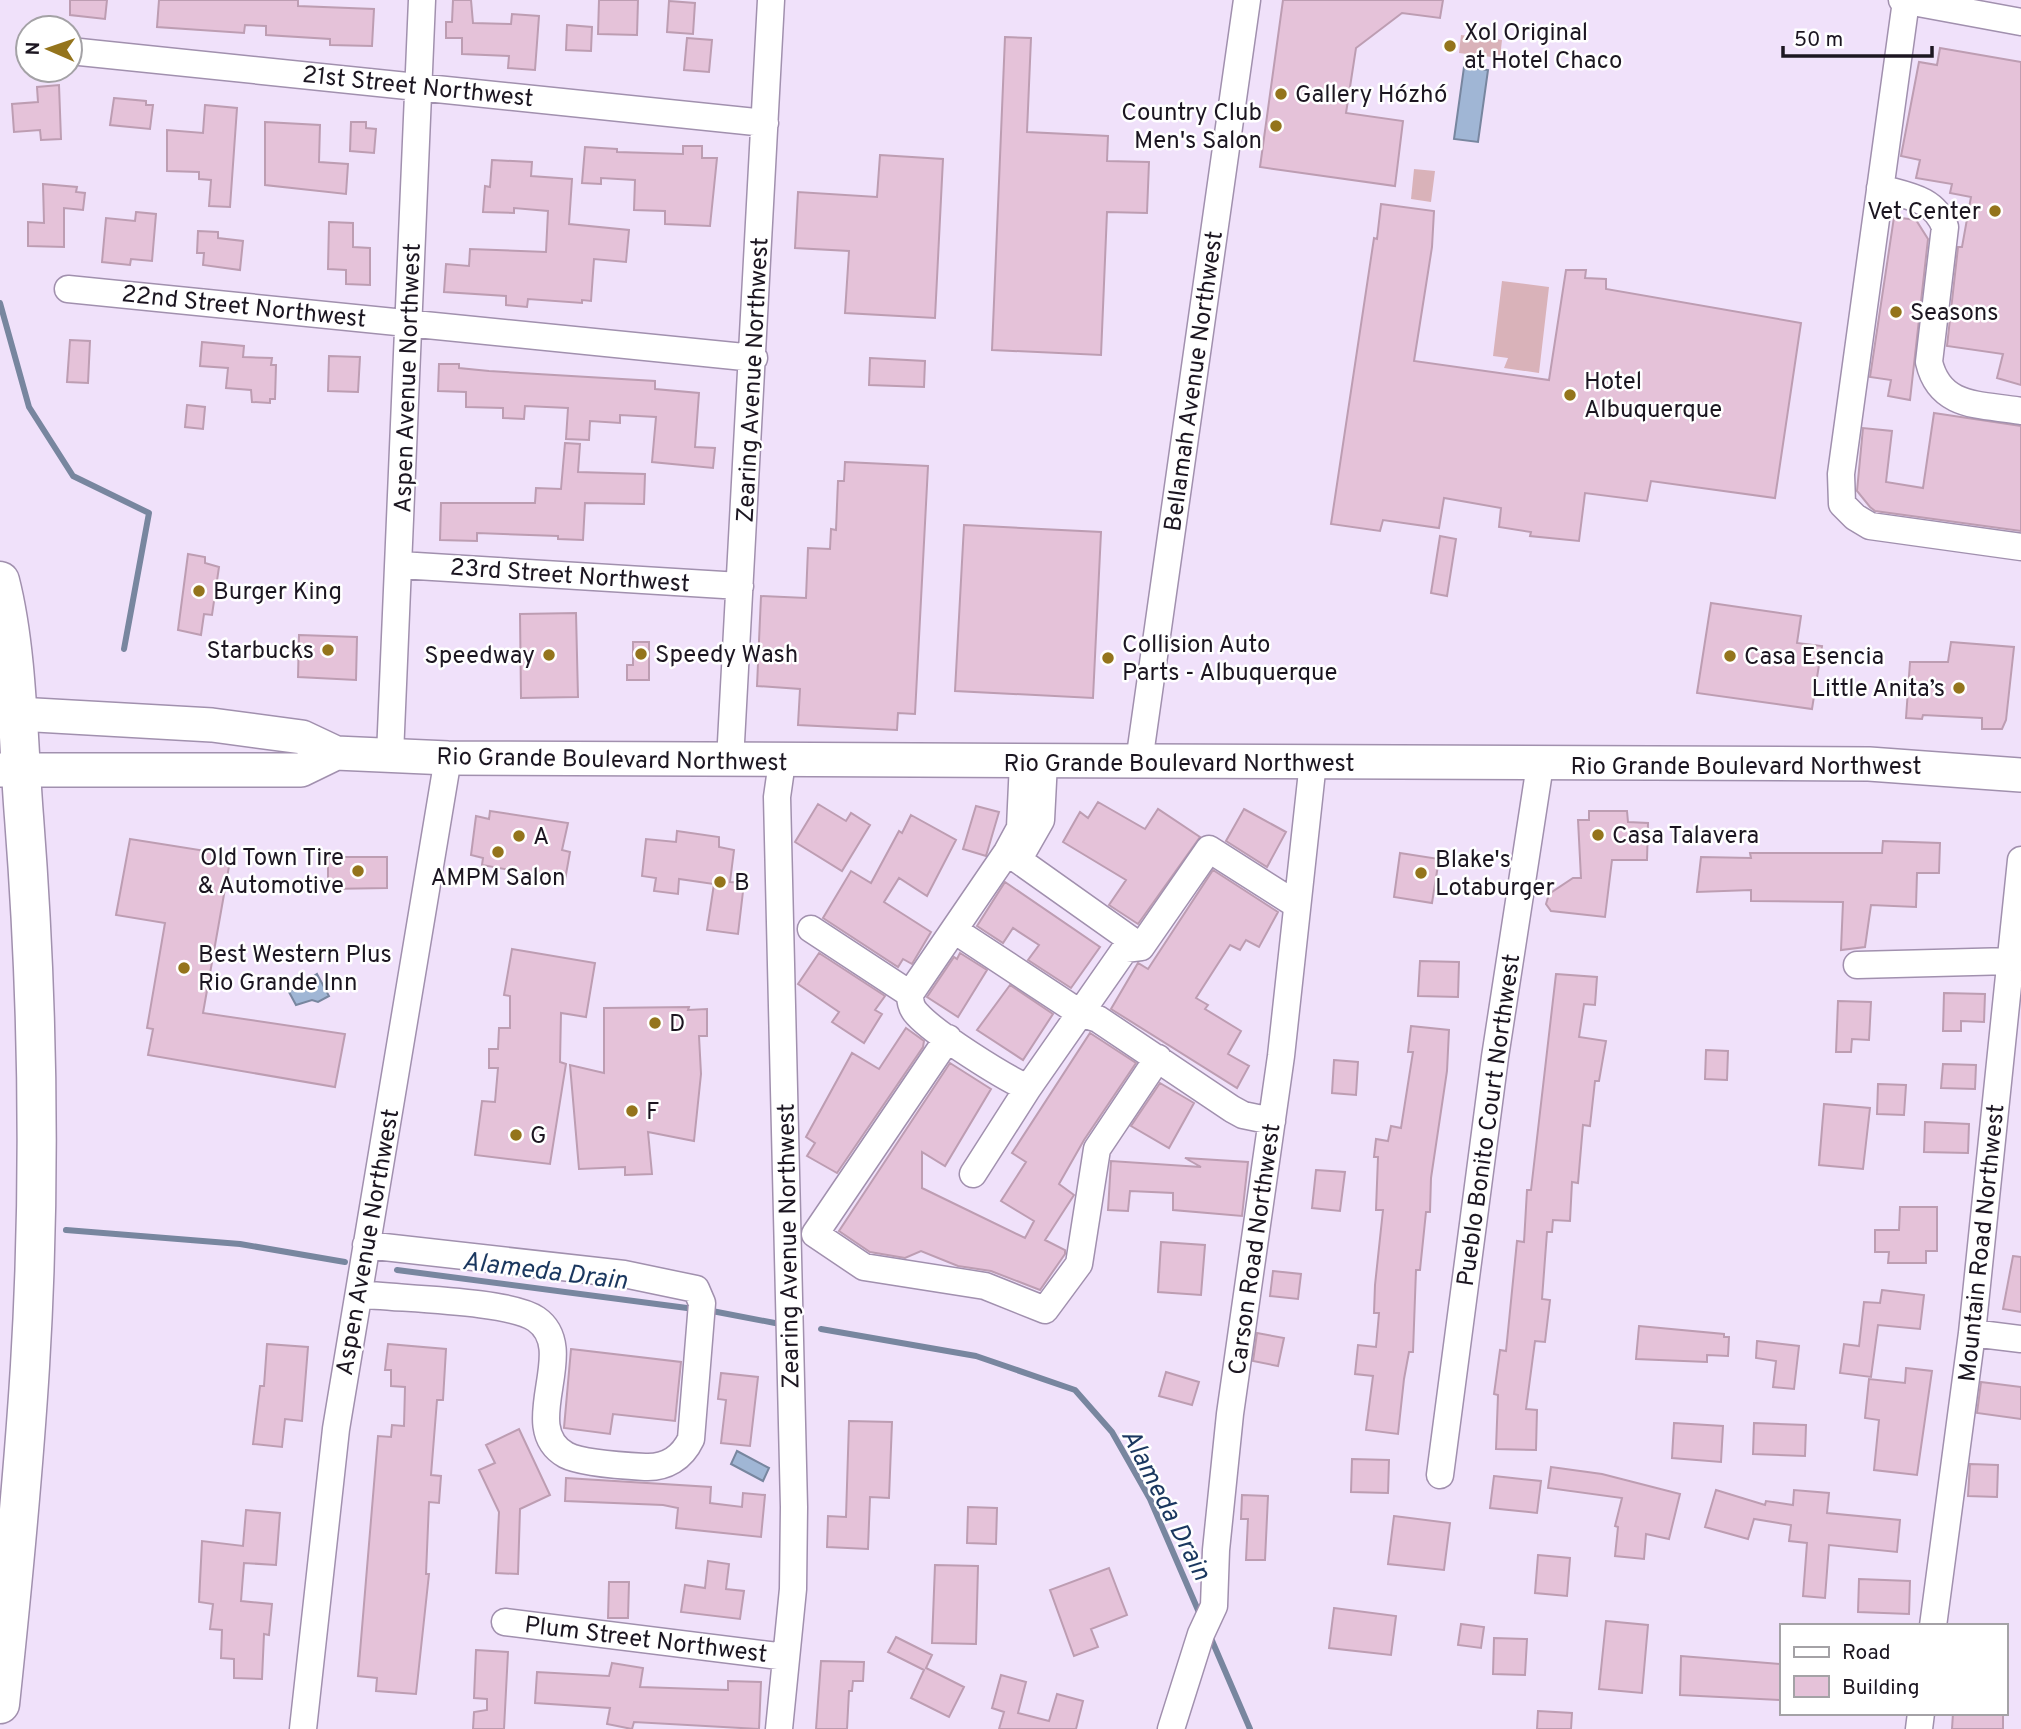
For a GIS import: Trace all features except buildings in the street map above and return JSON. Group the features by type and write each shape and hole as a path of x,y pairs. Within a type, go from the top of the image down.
{"highway":[{"path":"0,580 10,771 34,942 37,1169 30,1363 21,1498 0,1704"}],"main road":[{"name":"Rio Grande Boulevard Northwest","path":"8,713 212,725 302,737 337,753 448,758 782,762 1870,764 2021,775"},
{"name":"Rio Grande Boulevard Northwest","path":"10,771 301,770 337,753"}],"street":[{"name":"Aspen Avenue Northwest","path":"390,755 422,0"},
{"name":"Zearing Avenue Northwest","path":"730,761 754,358 771,0"},
{"name":"Bellamah Avenue Northwest","path":"1139,762 1247,0"},
{"path":"2021,22 1904,0 1842,474 1842,503 1855,517 1870,526 2021,547"},
{"name":"21st Street Northwest","path":"84,52 419,85 765,123"},
{"path":"1880,188 1928,203 1940,215 1946,232 1928,362 1933,379 1940,390 1956,400 2021,411"},
{"name":"22nd Street Northwest","path":"68,289 754,358"},
{"name":"23rd Street Northwest","path":"400,565 740,586"},
{"name":"Aspen Avenue Northwest","path":"303,1729 336,1429 448,758"},
{"name":"Zearing Avenue Northwest","path":"779,1729 793,1589 794,1507 777,797 782,762"},
{"path":"1028,1088 948,1038 917,1014 910,1004 910,994 954,930 1041,820 1033,762"},
{"name":"Carson Road Northwest","path":"1171,1729 1214,1606 1216,1550 1230,1414 1272,1121 1313,762"},
{"name":"Pueblo Bonito Court Northwest","path":"1440,1475 1495,1057 1540,765"},
{"path":"973,1174 1028,1088 1125,949 1141,947 1209,849 1297,905"},
{"path":"1013,856 1141,947"},
{"name":"Mountain Road Northwest","path":"1933,1624 1972,1333 2016,958 2021,860"},
{"path":"811,929 910,994"},
{"path":"954,930 1080,1013 1098,1019 1232,1109 1243,1115 1272,1121"},
{"path":"1857,965 2016,958"},
{"path":"948,1038 815,1234 864,1267 985,1286 1011,1294 1045,1310 1079,1264 1097,1149 1158,1058"},
{"path":"359,1294 515,1308 539,1321 550,1340 553,1355 547,1428 554,1443 565,1454 659,1467 681,1454 691,1439 702,1303 696,1289 678,1283 624,1274 366,1245"},
{"path":"1972,1333 2021,1339"},
{"name":"Plum Street Northwest","path":"505,1622 786,1657"}],"shaded area":[{"path":"1461,35 1502,40 1500,58 1459,53"},
{"path":"1414,169 1435,171 1431,202 1411,199"},
{"path":"1502,281 1549,287 1539,373 1504,368 1508,358 1493,356"}],"water":[{"path":"1464,67 1488,70 1478,142 1454,139"},
{"path":"317,974 329,996 318,1002 312,1000 296,1005 289,992"},
{"path":"737,1451 769,1468 763,1481 731,1464"}],"waterway":[{"path":"0,303 29,407 73,476 149,513 124,649"},
{"name":"Alameda Drain","path":"66,1230 240,1244 345,1262"},
{"name":"Alameda Drain","path":"397,1270 687,1308"},
{"name":"Alameda Drain","path":"712,1311 780,1324"},
{"name":"Alameda Drain","path":"821,1329 976,1356 1075,1390 1112,1432 1150,1499 1201,1617"},
{"name":"Alameda Drain","path":"1210,1636 1250,1729"}],"place":[{"name":"Xol Original at Hotel Chaco","path":"1450,46"},
{"name":"Gallery Hózhó","path":"1281,94"},
{"name":"Country Club Men's Salon","path":"1276,126"},
{"name":"Vet Center","path":"1995,211"},
{"name":"Seasons","path":"1896,312"},
{"name":"Hotel Albuquerque","path":"1570,395"},
{"name":"Burger King","path":"199,591"},
{"name":"Starbucks","path":"328,650"},
{"name":"Speedy Wash","path":"641,654"},
{"name":"Speedway","path":"549,655"},
{"name":"Casa Esencia","path":"1730,656"},
{"name":"Collision Auto Parts - Albuquerque","path":"1108,658"},
{"name":"Little Anita’s","path":"1959,688"},
{"name":"Casa Talavera","path":"1598,835"},
{"name":"A","path":"519,836"},
{"name":"AMPM Salon","path":"498,852"},
{"name":"Old Town Tire & Automotive","path":"358,871"},
{"name":"Blake's Lotaburger","path":"1421,873"},
{"name":"B","path":"720,882"},
{"name":"Best Western Plus Rio Grande Inn","path":"184,968"},
{"name":"D","path":"655,1023"},
{"name":"F","path":"632,1111"},
{"name":"G","path":"516,1135"}]}
